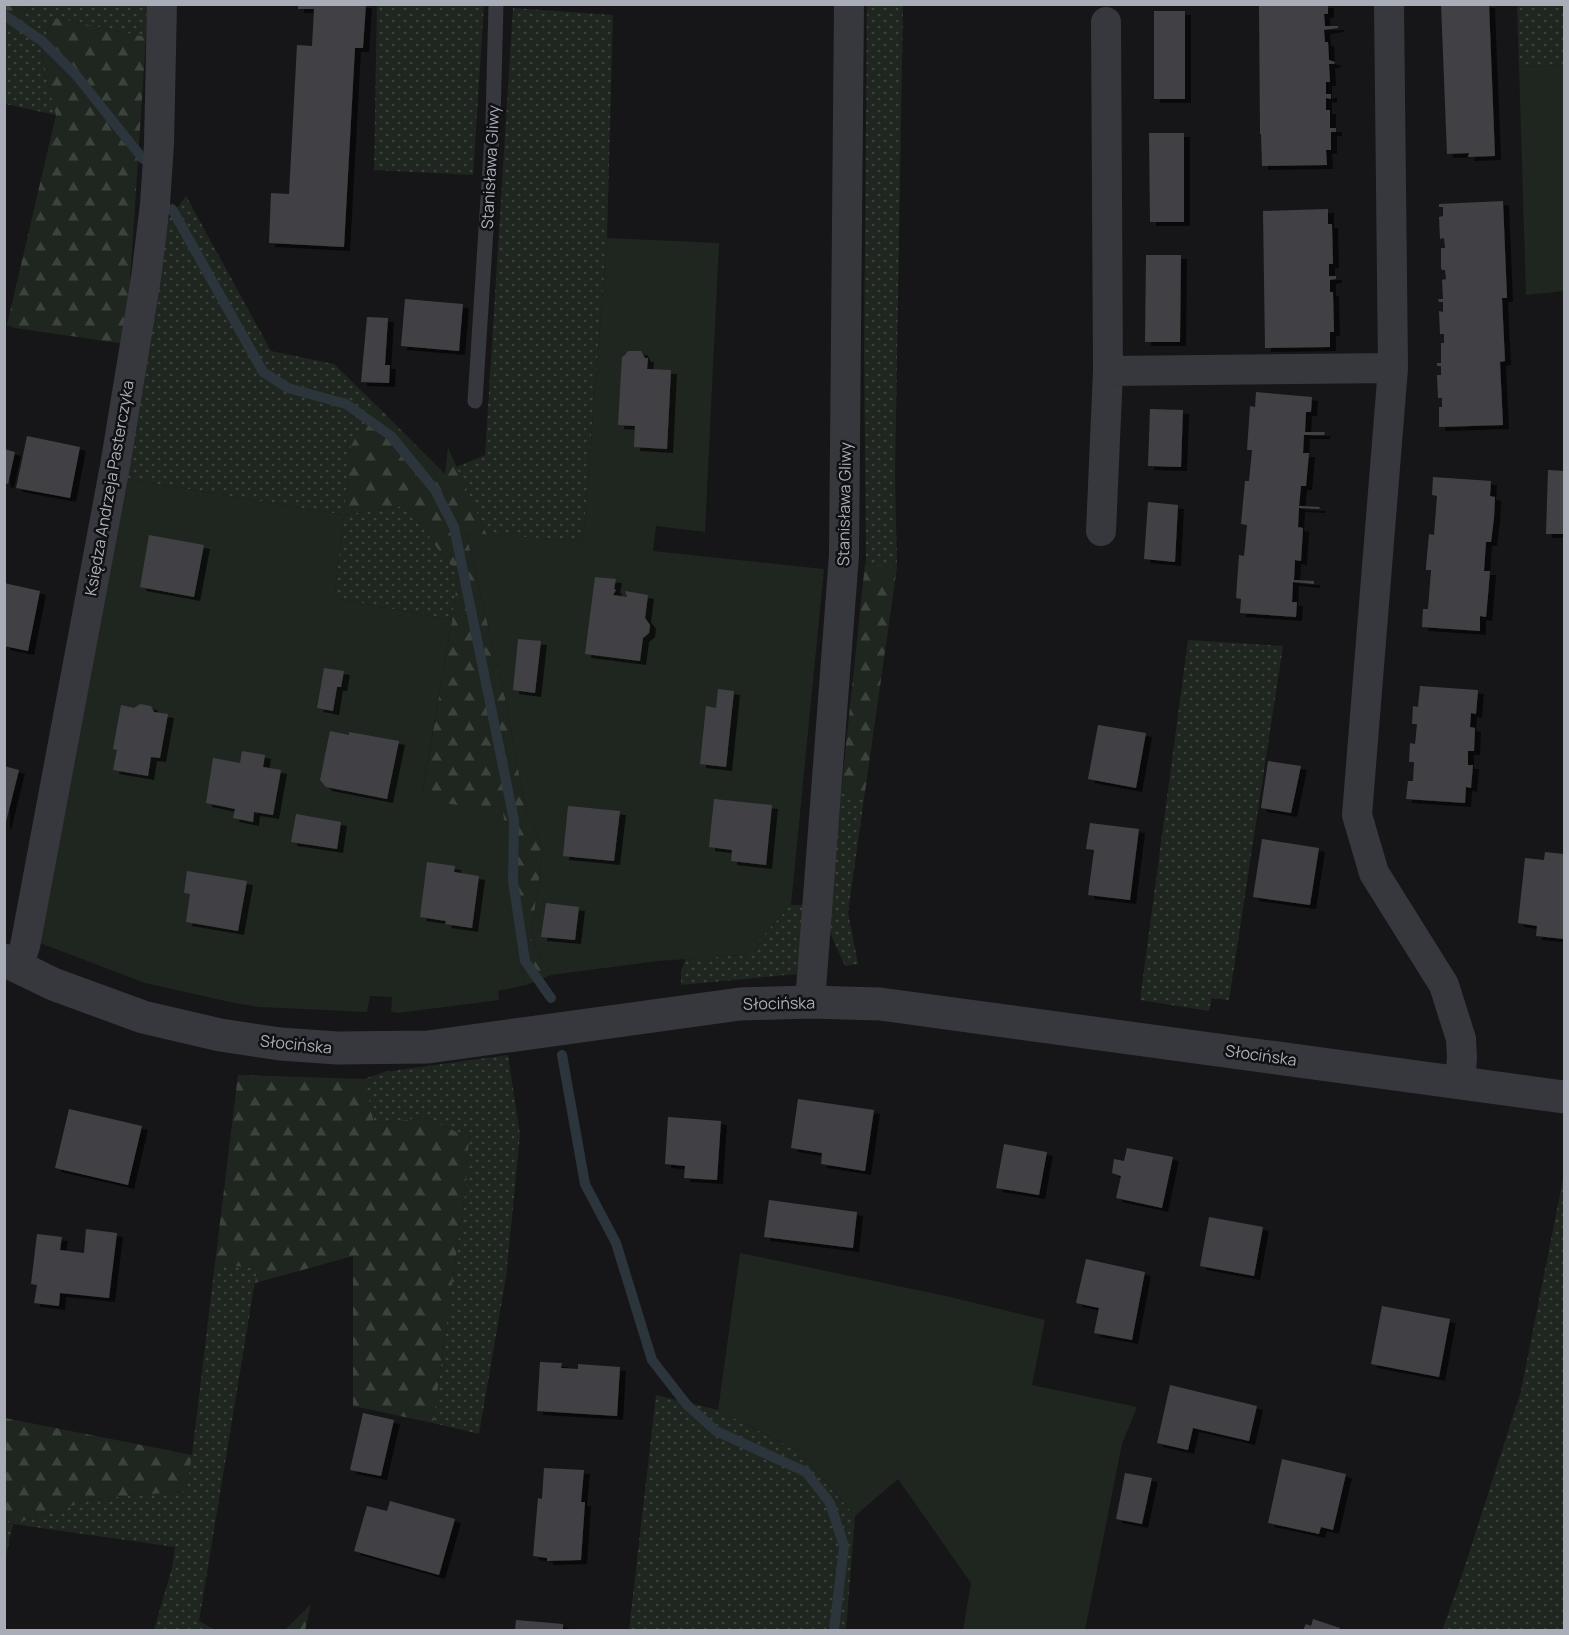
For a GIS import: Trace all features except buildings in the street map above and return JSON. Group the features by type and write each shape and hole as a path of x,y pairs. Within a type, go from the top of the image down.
{"street":[{"name":"Księdza Andrzeja Pasterczyka","path":"11,963 26,946 111,488 146,278 158,164 162,4"},
{"name":"Stanisława Gliwy","path":"810,1002 844,555 849,4"},
{"path":"1389,4 1394,368 1357,815 1374,873 1444,985 1461,1039 1460,1083"},
{"path":"1101,531 1108,371 1106,22"},
{"path":"1108,371 1394,368"},
{"name":"Słocińska","path":"11,963 53,984 143,1017 220,1035 280,1044 337,1048 428,1047 740,1004 810,1002 880,1004 1564,1097"}],"lane":[{"name":"Stanisława Gliwy","path":"475,401 494,120 496,4"}],"green space":[{"path":"4,5 33,5 5,34"},
{"path":"33,5 147,5 146,37 51,17 41,58 56,115 5,104 4,34"},
{"path":"377,5 484,5 473,175 374,170"},
{"path":"867,5 903,5 895,475 897,567 866,564 864,352"},
{"path":"1517,5 1564,5 1564,65 1519,67"},
{"path":"513,8 613,15 607,238 583,541 487,535 456,467 485,455"},
{"path":"51,17 146,37 126,344 7,325 56,115 41,58"},
{"path":"1564,65 1564,291 1526,295 1519,67"},
{"path":"186,196 271,351 334,364 375,404 351,446 344,515 127,479 161,229"},
{"path":"607,238 719,243 705,532 656,526 653,551 824,569 791,905 745,955 658,961 551,975 531,938 543,849 525,807 505,697 466,533 583,541"},
{"path":"375,404 445,474 448,448 487,535 466,533 505,697 525,807 543,849 531,938 551,975 526,985 517,943 421,801 458,574 408,505 344,515 351,446"},
{"path":"127,479 344,515 334,598 452,620 421,800 503,811 517,943 526,985 498,991 499,1000 398,1013 391,1012 392,997 370,996 367,1012 259,1007 145,983 40,943"},
{"path":"408,505 458,574 452,620 334,598 344,515"},
{"path":"865,564 897,567 864,799 841,792"},
{"path":"1188,640 1283,646 1229,1000 1212,998 1209,1011 1140,1000"},
{"path":"841,792 864,799 848,912 858,964 845,966 828,928"},
{"path":"791,905 803,905 797,974 681,985 681,973 685,959 745,955"},
{"path":"508,1055 520,1135 506,1277 479,1434 433,1423 466,1185 469,1138 427,1118 374,1123 364,1079 384,1072"},
{"path":"238,1075 364,1079 374,1123 427,1118 469,1138 466,1185 433,1423 353,1406 353,1256 255,1283 257,1269 215,1263"},
{"path":"1564,1174 1564,1630 1442,1630 1521,1391"},
{"path":"740,1253 946,1296 1045,1320 1032,1385 1137,1407 1122,1444 1085,1630 963,1630 971,1583 898,1479 855,1516 800,1452 718,1410"},
{"path":"215,1263 257,1269 199,1621 215,1630 154,1630 172,1568 175,1547 13,1524 94,1499 186,1491"},
{"path":"656,1395 718,1410 800,1452 855,1516 846,1630 629,1630"},
{"path":"5,1418 192,1455 186,1491 94,1499 13,1524 5,1518"},
{"path":"5,1518 13,1524 5,1560"},
{"path":"311,1604 305,1630 285,1630"}],"waterway":[{"path":"4,15 42,41 76,75 143,159"},
{"path":"172,209 263,372 288,388 346,404 391,436 435,490 454,527 514,820 513,881 525,961 551,998"},
{"path":"562,1055 585,1184 616,1243 652,1360 687,1405 716,1431 806,1472 830,1503 844,1546 834,1630"}]}
